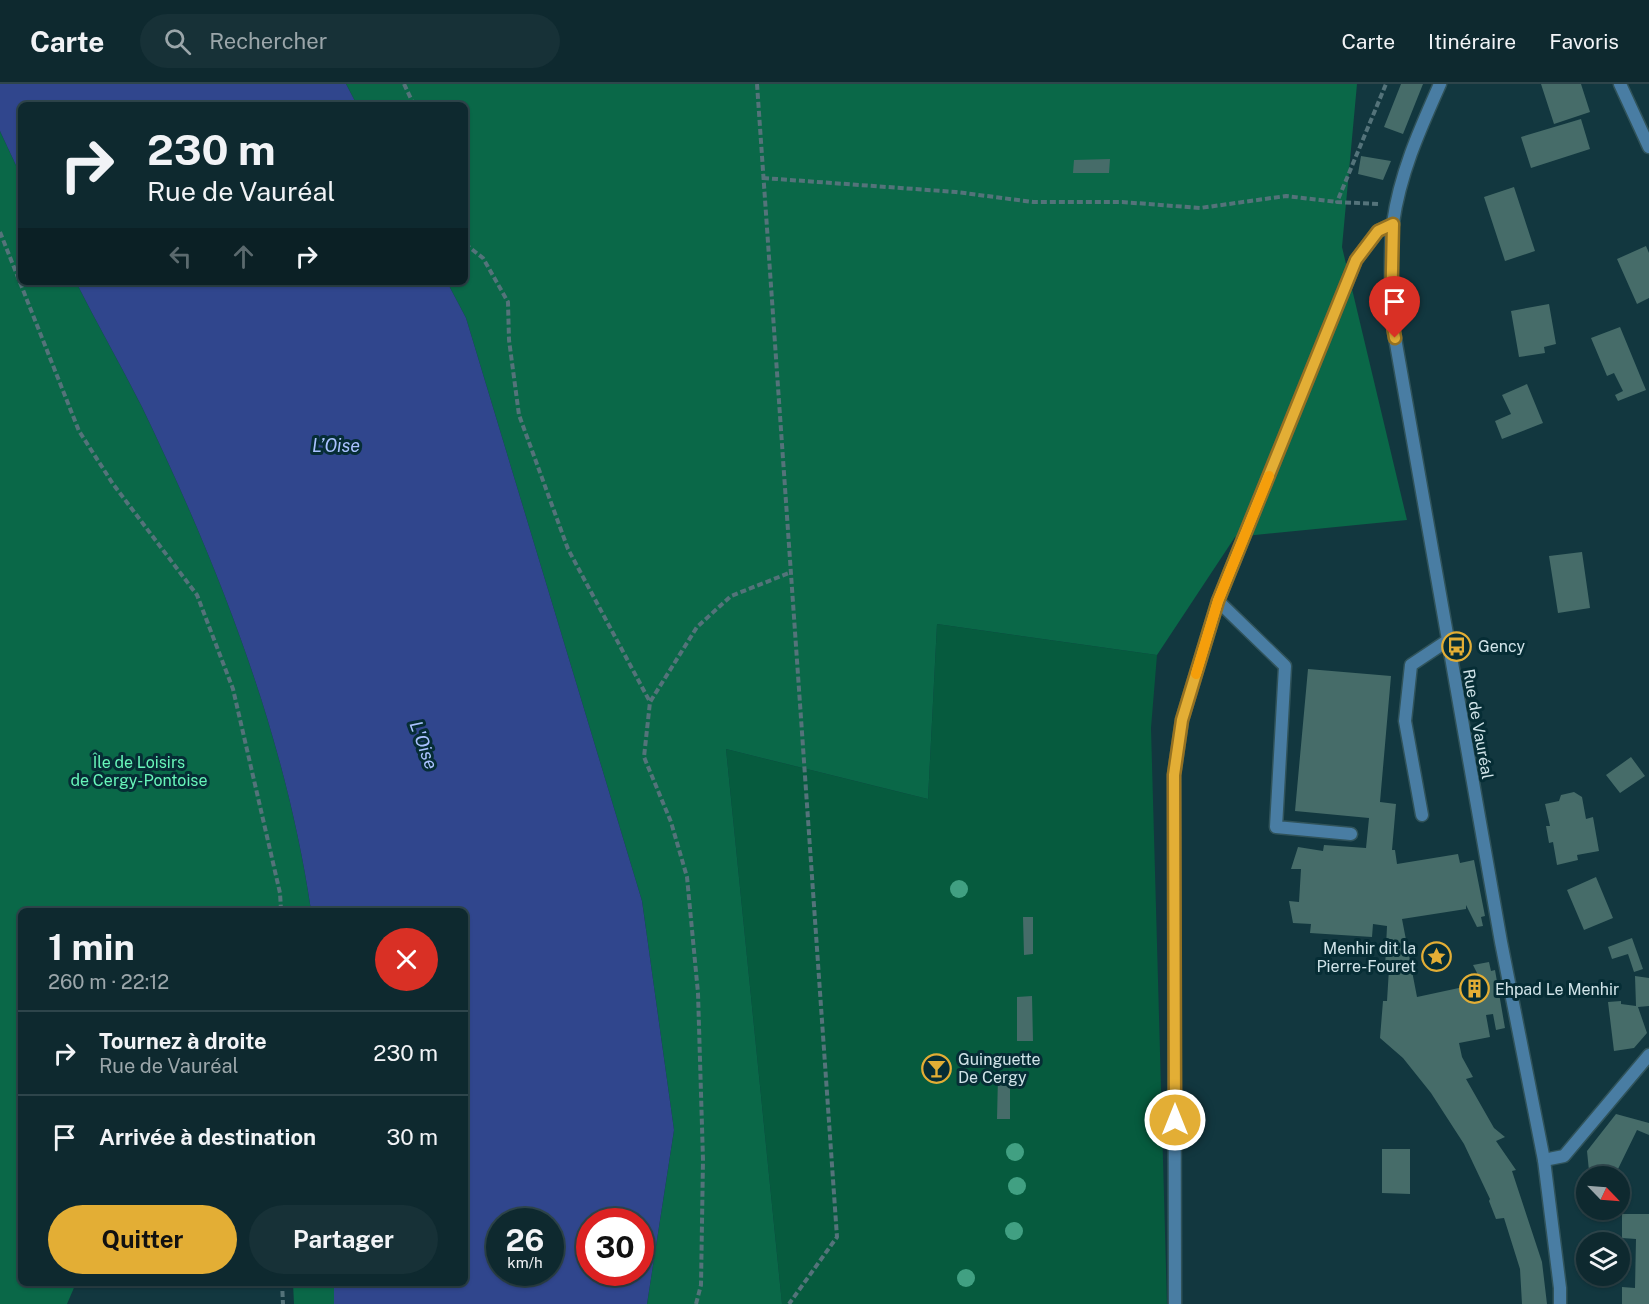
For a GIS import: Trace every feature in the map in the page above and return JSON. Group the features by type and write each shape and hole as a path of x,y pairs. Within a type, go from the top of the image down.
{"street":[{"name":"Rue de Vauréal","path":"1440,84 1410,153 1397,204 1393,224 1391,315 1501,942 1544,1160 1560,1304"},
{"path":"1620,84 1649,147"},
{"path":"1175,1304 1174,775 1182,720 1218,601 1356,260 1378,231 1393,224"},
{"path":"1218,601 1285,666 1276,827 1350,834"},
{"path":"1422,815 1405,721 1411,665 1448,640"},
{"path":"1544,1160 1564,1156 1649,1055"}],"path":[{"path":"404,84 413,102"},
{"path":"757,84 789,573 796,614 819,1002 837,1237 789,1304"},
{"path":"1337,202 1386,84"},
{"path":"763,178 956,192 1033,202 1122,202 1200,208 1286,196 1337,202 1397,204"},
{"path":"0,232 18,277"},
{"path":"468,246 483,258 508,302 509,340 519,415 568,549 650,702"},
{"path":"21,285 79,431 113,484 197,595 233,689 280,893 281,908"},
{"path":"696,1304 701,1285 703,1160 698,993 687,877 671,822 644,757 650,702 697,627 731,596 789,573"},
{"path":"282,1286 283,1304"}],"green space":[{"path":"346,84 1357,84 1342,247 1407,520 1235,537 1157,655 937,624 928,799 726,749 782,1304 647,1304 650,1286 654,1286 654,1259 674,1130 642,901 466,318 449,285 468,285 468,102 355,102"},
{"name":"Île de Loisirs de Cergy-Pontoise","path":"0,131 18,170 18,285 78,285 142,407 197,528 246,652 284,780 311,908 18,908 18,1286 75,1286 67,1304 0,1304"},
{"path":"937,624 1157,655 1151,728 1167,1304 782,1304 726,749 928,799"},
{"path":"293,1286 334,1286 334,1304 294,1304"}],"water":[{"path":"0,84 346,84 355,102 18,102 18,170 0,131"},
{"name":"L’Oise","path":"78,285 449,285 466,318 642,901 674,1130 654,1259 654,1208 576,1208 576,1286 650,1286 647,1304 334,1304 334,1286 468,1286 468,908 311,908 284,780 246,652 170,467 142,407"}],"building":[{"path":"1401,84 1423,84 1403,134 1384,127"},
{"path":"1541,84 1581,84 1590,112 1554,124"},
{"path":"1581,119 1590,149 1531,168 1521,137"},
{"path":"1361,156 1391,161 1383,180 1358,174"},
{"path":"1110,159 1109,173 1073,173 1074,160"},
{"path":"1514,187 1535,251 1505,261 1484,197"},
{"path":"1646,246 1649,253 1649,298 1637,304 1617,259"},
{"path":"1549,304 1556,344 1544,347 1545,353 1519,357 1511,311"},
{"path":"1620,327 1646,390 1618,401 1615,395 1623,391 1614,373 1607,376 1591,338"},
{"path":"1527,384 1543,423 1502,439 1495,421 1511,414 1502,395"},
{"path":"1582,552 1590,608 1558,613 1549,556"},
{"name":"Ehpad Le Menhir","path":"1308,669 1391,676 1380,802 1396,804 1392,850 1395,850 1397,864 1458,854 1460,863 1474,860 1485,916 1481,917 1483,926 1477,927 1466,905 1466,909 1402,919 1417,997 1482,983 1473,965 1489,962 1491,971 1495,970 1505,1028 1496,1030 1493,1014 1486,1015 1490,1037 1459,1043 1462,1057 1473,1077 1466,1079 1494,1128 1505,1137 1496,1141 1516,1170 1512,1171 1542,1262 1547,1304 1522,1304 1520,1269 1504,1218 1496,1219 1490,1199 1464,1144 1431,1093 1403,1058 1380,1038 1383,1001 1387,1001 1389,969 1385,969 1387,926 1373,924 1372,937 1310,933 1311,924 1293,923 1289,901 1299,902 1301,869 1291,869 1298,847 1323,851 1324,845 1366,848 1369,818 1295,811"},
{"path":"1631,757 1645,776 1620,793 1606,775"},
{"path":"1574,792 1582,797 1586,819 1593,817 1599,851 1577,855 1578,860 1557,865 1553,842 1549,843 1546,826 1550,826 1545,804 1559,801 1561,795"},
{"path":"1596,877 1613,918 1584,930 1567,890"},
{"path":"1023,917 1033,917 1033,954 1024,955"},
{"path":"1632,938 1643,969 1634,972 1628,954 1612,959 1608,947"},
{"path":"1635,976 1649,978 1649,1006 1638,1007 1647,1033 1634,1048 1614,1051 1608,1002 1621,1001 1621,1004 1636,1006"},
{"path":"1032,996 1033,1041 1017,1041 1017,997"},
{"path":"998,1076 1010,1077 1010,1119 997,1119"},
{"path":"1616,1114 1649,1123 1649,1135 1637,1130 1619,1166 1588,1166 1587,1151"},
{"path":"1382,1149 1410,1149 1410,1194 1382,1193"},
{"path":"1630,1214 1649,1214 1649,1304 1622,1304 1622,1287 1635,1288 1636,1239 1630,1239 1630,1232 1622,1232 1622,1220 1630,1220"}],"slow traffic":[{"path":"1196,674 1218,601 1269,476"}],"place":[{"name":"Gency","path":"1457,646"},
{"name":"Menhir dit la Pierre-Fouret","path":"1437,957"},
{"name":"Ehpad Le Menhir","path":"1474,989"},
{"name":"Guinguette De Cergy","path":"937,1068"}],"route":[{"path":"1175,1120 1174,775 1182,720 1218,601 1356,260 1378,231 1393,224 1391,315 1395,338"}],"water label":[{"name":"L'Oise","path":"424,745"}]}
